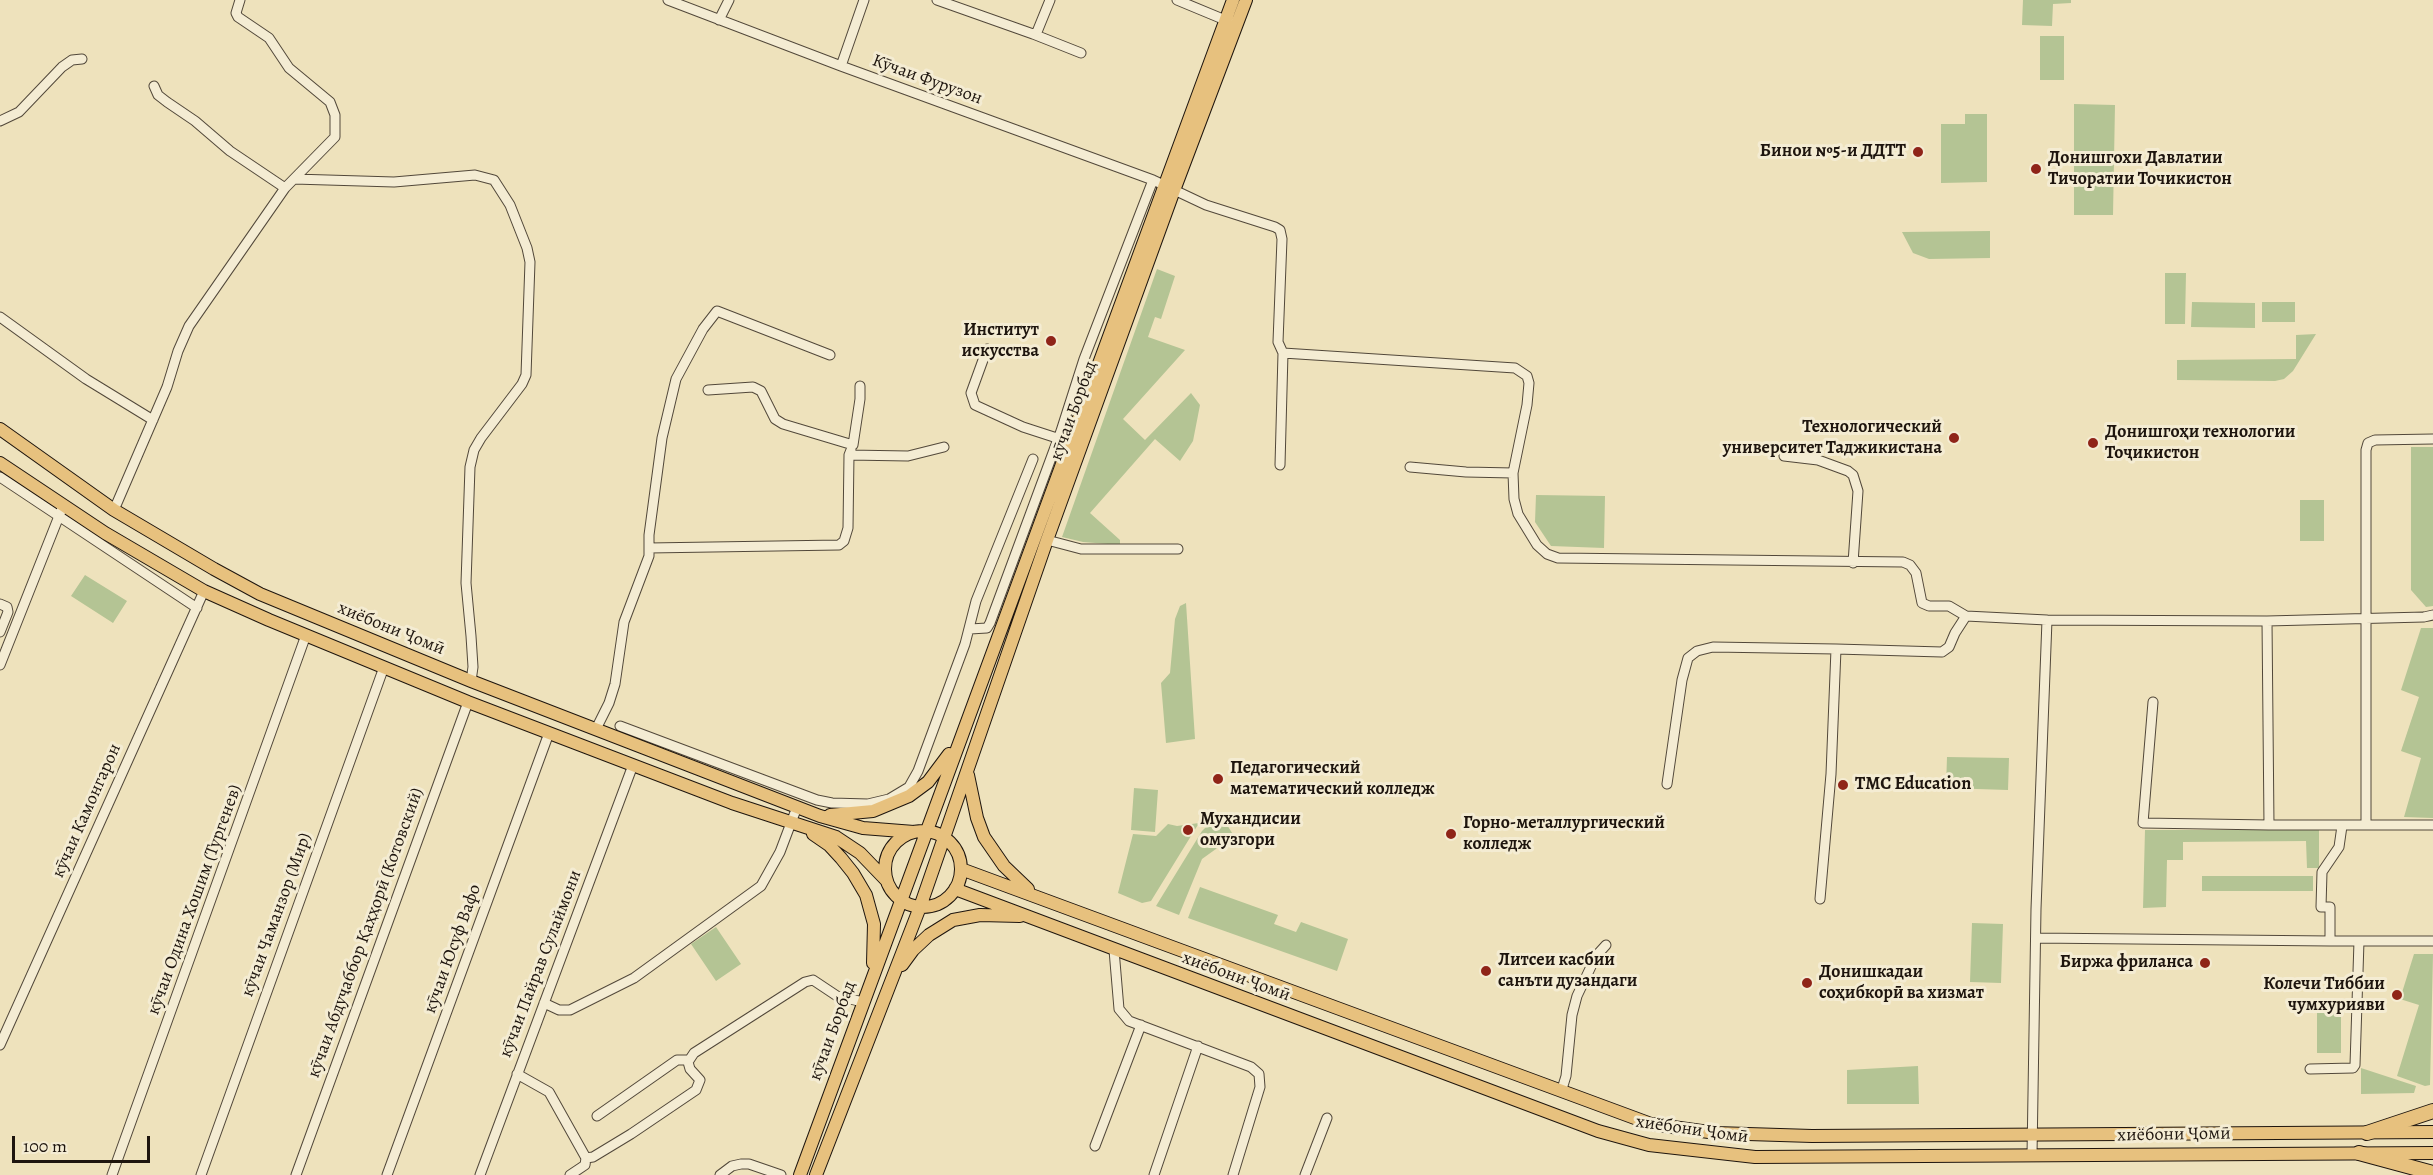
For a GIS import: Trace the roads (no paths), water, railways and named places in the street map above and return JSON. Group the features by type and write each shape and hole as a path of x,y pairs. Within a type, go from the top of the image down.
{"highway":[{"path":"2367,1133 2433,1111"},
{"path":"2359,1153 2433,1173"}],"main road":[{"name":"кӯчаи Борбад","path":"1231,22 1233,0"},
{"name":"кӯчаи Борбад","path":"800,1175 900,899 920,832 957,744 1063,440 1163,185 1231,22 1246,0"},
{"name":"кӯчаи Борбад","path":"816,1175 920,907 968,774 1163,185"},
{"name":"хиёбони Ҷомӣ","path":"0,429 114,510 260,594 471,681 596,729 741,778 797,807 820,816 863,828 920,832"},
{"name":"хиёбони Ҷомӣ","path":"0,463 61,512 204,591 468,702 732,803 797,824"},
{"path":"364,659 373,641"},
{"path":"820,816 872,808 909,796 915,787 928,782 957,744"},
{"path":"968,774 974,810 984,837 1004,866 1036,895"},
{"path":"797,824 836,837 860,853 886,880 900,899 920,907 938,903 955,890 961,869 959,857 944,837 920,832 902,837 893,845 887,856 886,880"},
{"path":"797,824 829,845 853,873 866,895 874,924 872,978"},
{"name":"хиёбони Ҷомӣ","path":"961,869 1651,1124 1684,1130 1737,1135 1812,1136 2433,1132"},
{"name":"хиёбони Ҷомӣ","path":"955,890 1624,1140 1695,1152 1755,1157 2433,1153"},
{"path":"891,981 913,950 929,935 953,920 980,915 1030,917"},
{"path":"1446,1074 1456,1053"}],"street":[{"path":"114,510 153,420 189,326 285,188 336,136 333,108 330,102 289,68 269,38 238,17 236,13 240,0"},
{"name":"Кӯчаи Фурузон","path":"668,0 1163,185 1206,205 1280,230 1282,239 1278,342 1283,353"},
{"path":"718,20 729,0"},
{"path":"841,66 864,0"},
{"path":"937,0 1081,53"},
{"path":"1033,34 1037,32 1050,0"},
{"path":"1177,0 1231,22"},
{"path":"0,122 19,112 62,67 72,60 82,59"},
{"path":"154,86 158,95 166,102 195,121 230,152 285,188"},
{"path":"294,179 394,182 476,175 494,180 510,206 527,248 530,262 526,375 522,384 481,438 474,450 470,467 466,583 473,667 471,681"},
{"path":"596,729 609,703 615,684 624,622 649,556 662,438 676,379 713,314 717,311 830,355"},
{"path":"0,317 86,379 153,420"},
{"path":"970,628 987,628 990,623 1063,440 1023,427 975,405 971,393 987,349"},
{"path":"1280,465 1283,353 1504,367 1520,370 1527,376 1529,383 1513,473 1514,499 1518,514 1537,545 1547,554 1558,558 1907,563 1916,573 1922,603 1929,606 1949,606 1966,616 2046,620 2267,621 2424,618 2433,615"},
{"path":"649,548 839,545 844,542 848,528 849,455 853,445 860,386"},
{"path":"708,390 753,387 760,391 775,418 783,424 853,445"},
{"path":"2366,824 2366,450 2368,443 2375,440 2433,439"},
{"path":"849,455 908,456 944,447"},
{"path":"1784,456 1818,460 1853,475 1858,491 1853,563"},
{"path":"915,787 970,628 976,601 1033,459"},
{"path":"1410,467 1513,473"},
{"path":"0,477 61,512 197,608"},
{"path":"0,665 61,512"},
{"path":"1047,540 1081,549 1178,549"},
{"name":"кӯчаи Камонгарон","path":"0,1045 204,591"},
{"path":"0,604 7,607 8,612 0,632"},
{"path":"1667,784 1682,680 1688,658 1697,651 1713,647 1942,652 1949,647 1954,633 1966,616"},
{"path":"2032,1155 2046,620"},
{"path":"2267,621 2269,825"},
{"name":"кӯчаи Одина Хошим (Тургенев)","path":"112,1175 306,635"},
{"path":"1820,899 1831,774 1836,649"},
{"name":"кӯчаи Чаманзор (Мир)","path":"201,1175 384,667"},
{"name":"кӯчаи Абдуҷаббор Қаҳҳорӣ (Котовский)","path":"296,1175 468,702"},
{"path":"2152,702 2143,823 2433,825"},
{"path":"620,726 741,778 817,800 872,808"},
{"name":"кӯчаи Юсуф Вафо","path":"387,1175 549,733"},
{"name":"кӯчаи Пайрав Сулаймони","path":"480,1175 633,765"},
{"path":"544,1003 559,1010 570,1010 634,978 761,886 797,824 797,807"},
{"path":"2330,941 2331,908 2321,907 2322,872 2339,847 2342,826"},
{"path":"2036,938 2433,941"},
{"path":"2310,1069 2353,1068 2355,1065 2359,941"},
{"path":"1562,1089 1566,1076 1572,1015 1577,996 1596,956 1606,945"},
{"path":"1114,950 1119,1009 1129,1021 1251,1067 1260,1077 1260,1087 1233,1175"},
{"path":"597,1116 677,1060 688,1060 700,1049 809,980 813,980 837,996 863,1002"},
{"path":"1095,1146 1141,1025"},
{"path":"1154,1175 1198,1046"},
{"path":"586,1158 593,1157 631,1134 696,1090 700,1080 690,1069 688,1060"},
{"path":"517,1074 549,1092 586,1158 585,1165 570,1175"},
{"path":"1305,1175 1327,1118"},
{"path":"720,1175 732,1166 741,1164 756,1166 781,1175"}],"place":[{"name":"Бинои №5-и ДДТТ","path":"1918,152"},
{"name":"Донишгохи Давлатии Тичоратии Точикистон","path":"2036,169"},
{"name":"Институт искусства","path":"1051,341"},
{"name":"Технологический университет Таджикистана","path":"1954,438"},
{"name":"Донишгоҳи технологии Тоҷикистон","path":"2093,443"},
{"name":"Педагогический математический колледж","path":"1218,779"},
{"name":"TMC Education","path":"1843,785"},
{"name":"Мухандисии омузгори","path":"1188,830"},
{"name":"Горно-металлургический колледж","path":"1451,834"},
{"name":"Биржа фриланса","path":"2205,963"},
{"name":"Литсеи касбии санъти дузандаги","path":"1486,971"},
{"name":"Донишкадаи соҳибкорӣ ва хизмат","path":"1807,983"},
{"name":"Колечи Тиббии чумхурияви","path":"2397,995"}]}
